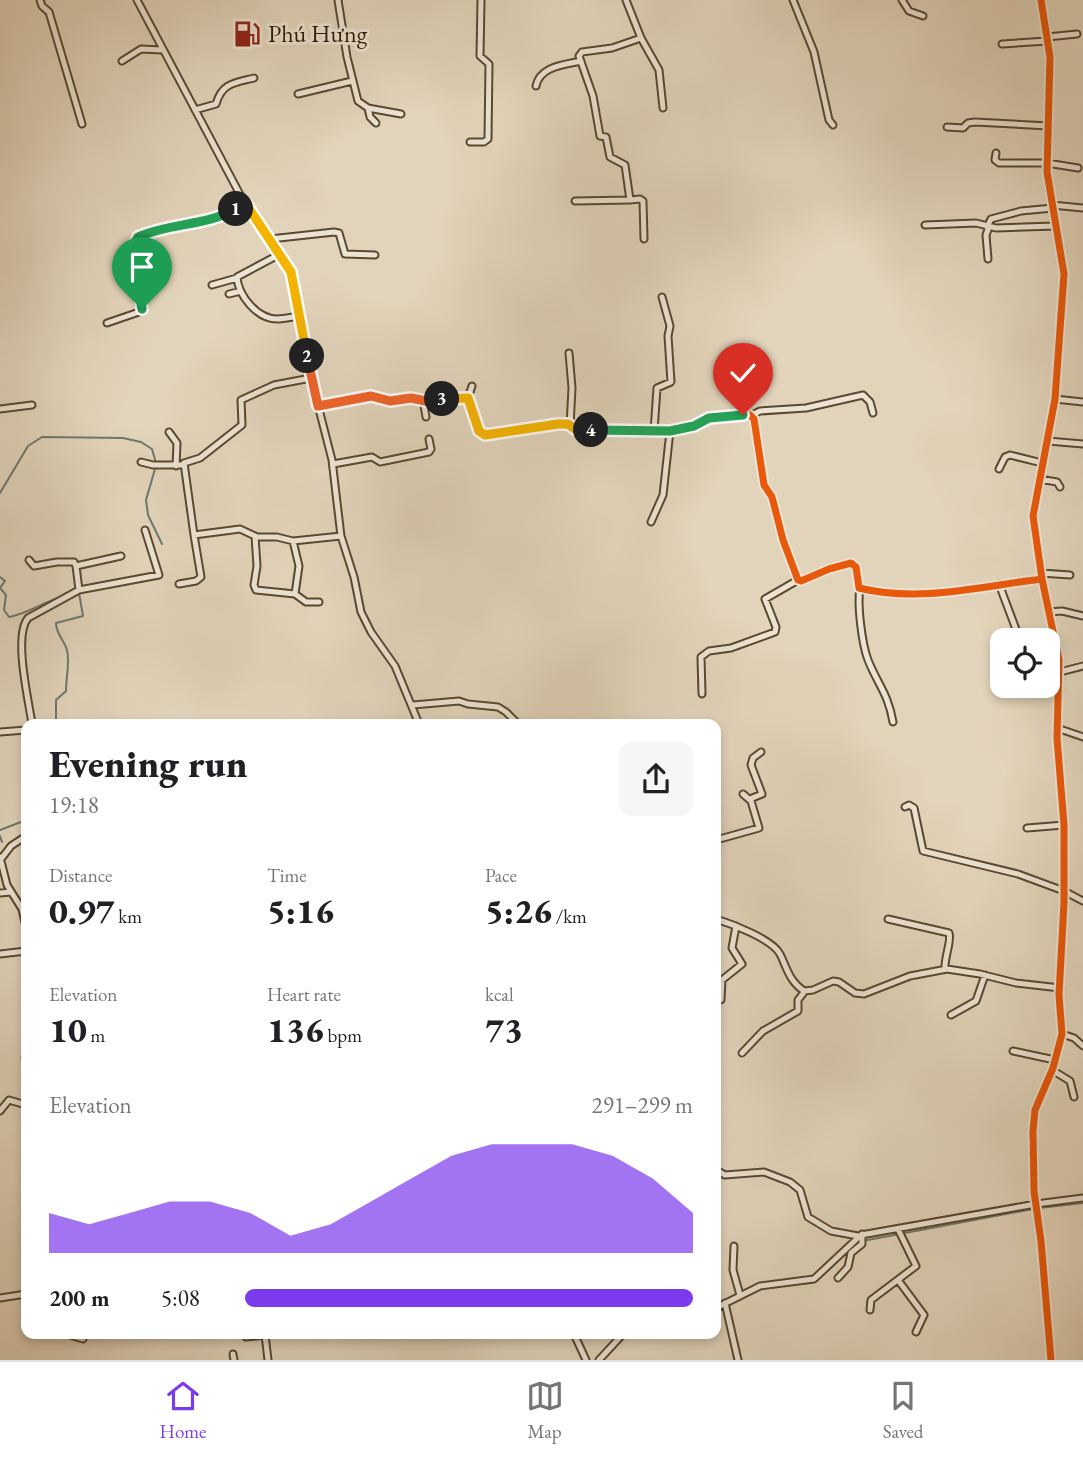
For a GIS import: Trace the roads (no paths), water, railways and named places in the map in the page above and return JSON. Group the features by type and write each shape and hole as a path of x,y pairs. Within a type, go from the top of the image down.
{"street":[{"path":"40,0 49,12 82,124"},
{"path":"137,0 246,204 291,272 310,378 333,464 341,536 362,616 395,666 417,719"},
{"path":"338,0 358,101 368,108 401,114"},
{"path":"470,142 484,142 488,139 489,64 480,56 481,0"},
{"path":"626,0 640,38 659,70 663,108"},
{"path":"793,0 814,52 829,120 833,125"},
{"path":"902,0 909,11 923,16"},
{"path":"1041,0 1051,64 1047,163 1063,274 1055,399 1033,516 1052,628"},
{"path":"1002,44 1077,34"},
{"path":"630,200 625,165 610,157 606,137 600,136 593,96 579,56 582,52 612,48 640,38"},
{"path":"122,61 141,49 162,50"},
{"path":"536,86 537,80 544,72 581,61"},
{"path":"195,110 216,104 219,93 230,84 254,78"},
{"path":"298,94 352,81"},
{"path":"368,108 370,117 376,123"},
{"path":"947,127 963,128 968,123 975,122 1048,126"},
{"path":"996,153 995,160 999,163 1047,163 1078,168"},
{"path":"575,201 640,199 643,201 644,239"},
{"path":"107,323 142,311 140,279 133,247 138,237 226,215 246,204"},
{"path":"988,259 986,235 991,219 1052,207 1083,208"},
{"path":"925,225 976,223 988,227 1055,226"},
{"path":"270,239 334,232 339,233 345,254 374,255"},
{"path":"212,285 237,278 280,254"},
{"path":"237,278 247,301 261,314 276,319 300,316"},
{"path":"229,293 241,291"},
{"path":"654,431 657,388 671,382 668,336 670,326 662,297"},
{"path":"569,353 572,388 570,426"},
{"path":"141,462 176,466 200,458 242,425 241,400 274,385 310,378"},
{"path":"472,386 468,398 479,431 485,435 566,423 579,429 670,431 694,426 709,418 806,408 863,396 870,402 873,413"},
{"path":"318,406 371,396 390,401 411,398 468,398"},
{"path":"1055,399 1083,402"},
{"path":"423,400 426,417"},
{"path":"0,409 32,405"},
{"path":"752,415 764,485 772,497 783,540 798,580"},
{"path":"651,522 663,495 670,431"},
{"path":"169,432 177,443 176,466"},
{"path":"333,464 372,457 380,462 429,452 429,439"},
{"path":"1048,441 1083,444"},
{"path":"999,469 1005,457 1010,455 1042,463"},
{"path":"179,584 201,578 183,465"},
{"path":"1039,479 1057,482 1060,487"},
{"path":"194,535 240,529 255,536 293,541 341,536"},
{"path":"31,719 22,662 23,624 27,618 79,590 159,575 145,530"},
{"path":"255,536 257,566 254,588 258,592 295,594 306,602 319,602"},
{"path":"293,541 299,566 295,594"},
{"path":"76,566 121,556"},
{"path":"29,559 34,566 74,562 79,590"},
{"path":"702,694 701,657 712,650 731,648 775,632 776,628 765,599 798,580 851,563 856,567 860,588 866,652 888,699 892,722"},
{"path":"860,588 935,594 1042,576 1070,575"},
{"path":"999,584 1016,628"},
{"path":"1049,611 1083,616"},
{"path":"1060,672 1083,666"},
{"path":"1051,1360 1033,1179 1033,1121 1062,1034 1059,1009 1064,825 1057,728 1059,698"},
{"path":"413,705 459,701 498,708 513,719"},
{"path":"1057,728 1083,737"},
{"path":"0,733 21,731"},
{"path":"750,799 762,794 751,765 753,758 761,752"},
{"path":"721,839 758,830 750,799 743,794"},
{"path":"905,807 909,805 914,808 923,851 1018,874 1083,901"},
{"path":"1027,828 1064,825"},
{"path":"21,839 1,858 11,892 21,907"},
{"path":"0,893 11,892"},
{"path":"888,919 949,933 951,939 945,955 944,970"},
{"path":"721,921 772,945 796,986 805,991 834,981 855,993 864,994 904,978 944,970 1060,988"},
{"path":"721,1000 722,980 742,964 732,948 736,926"},
{"path":"0,954 21,952"},
{"path":"951,1015 976,1001 985,975"},
{"path":"742,1053 763,1031 798,1011 797,1000 805,991"},
{"path":"1062,1034 1083,1046"},
{"path":"1013,1051 1055,1060"},
{"path":"1052,1070 1070,1081 1074,1097"},
{"path":"0,1111 9,1100 21,1104"},
{"path":"721,1172 727,1175 762,1172 790,1182 800,1190 809,1218 831,1231 861,1237 1083,1198"},
{"path":"870,1310 871,1300 916,1264 899,1236 898,1229"},
{"path":"838,1278 848,1269 850,1253 861,1237"},
{"path":"721,1307 760,1286 814,1279 861,1237"},
{"path":"734,1246 733,1270 740,1295"},
{"path":"898,1280 923,1313 916,1332"},
{"path":"0,1298 21,1295"},
{"path":"726,1306 738,1360"},
{"path":"265,1339 268,1360"},
{"path":"576,1339 586,1360"},
{"path":"599,1360 618,1339"}],"waterway":[{"path":"0,493 28,446 42,437 123,438 141,442 152,449 156,463"},
{"path":"155,469 146,500 148,515 162,544"},
{"path":"0,577 5,581 0,588 6,595 4,610 9,617 61,597"},
{"path":"56,719 56,700 66,691 68,660 67,650 56,623 83,616 77,593"},
{"path":"0,830 21,822"},
{"path":"0,836 2,842"},
{"path":"1039,1208 1083,1203"},
{"path":"857,1242 1033,1209"},
{"path":"819,1278 848,1251"},
{"path":"758,1289 814,1282"},
{"path":"608,1354 623,1339"}],"place":[{"name":"Phú Hưng","path":"247,34"}]}
